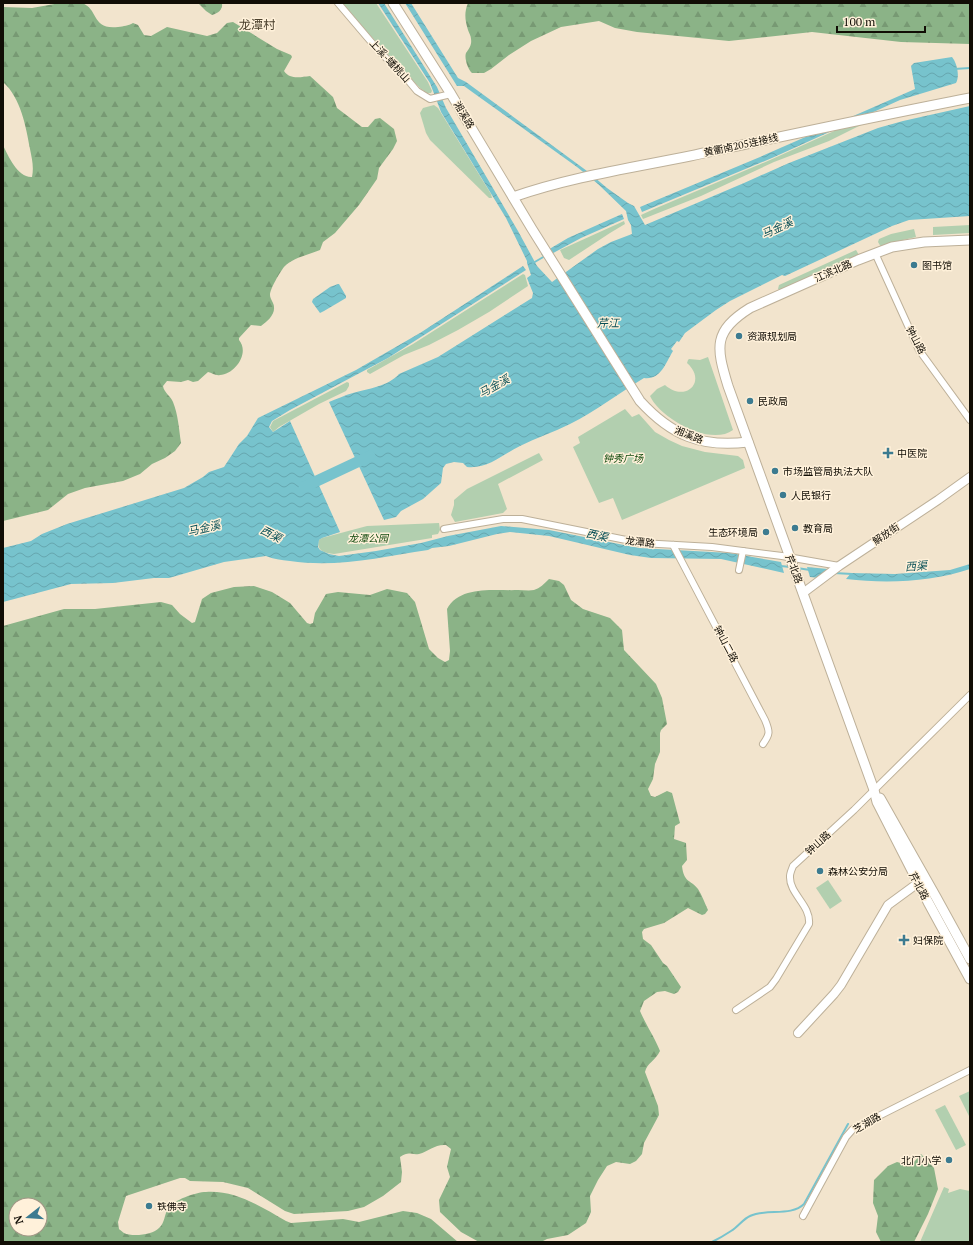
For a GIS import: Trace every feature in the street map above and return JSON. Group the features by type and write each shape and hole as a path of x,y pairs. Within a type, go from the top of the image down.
{"main road":[{"name":"湘溪路","path":"393,3 451,94 532,229 640,401 662,422 693,439 708,443 720,444 748,442"},
{"name":"黄衢南205连接线","path":"513,197 596,176 970,98"},
{"name":"江滨北路","path":"719,347 726,327 750,308 875,253 907,244 970,240"},
{"name":"芹北路","path":"719,347 724,374 881,812 970,979"},
{"name":"芹北路","path":"874,790 882,800 970,960"}],"street":[{"name":"上溪-蟠桃山","path":"338,3 378,50 417,91 430,99 451,94"},
{"name":"钟山路","path":"875,253 919,350 970,420"},
{"name":"解放街","path":"803,593 970,477"},
{"name":"龙潭路","path":"444,529 503,519 522,519 641,543 712,547 789,557 840,566"},
{"name":"钟山二路","path":"673,545 765,720 769,729 769,736 762,744"},
{"path":"738,570 743,551"},
{"name":"钟山路","path":"736,1010 770,987 809,924 806,909 793,888 790,876 793,866 874,790 970,695"},
{"path":"798,1033 841,985 888,905 918,883"},
{"path":"928,902 936,896"},
{"name":"芝湖路","path":"803,1216 846,1137 853,1128 970,1070"}],"green space":[{"path":"80,2 91,10 99,22 103,25 118,27 133,23 138,25 144,35 151,36 167,27 207,36 217,33 227,23 233,22 277,49 291,55 292,57 284,71 286,74 292,77 310,76 333,97 337,108 362,127 368,127 375,119 380,118 394,129 397,141 379,168 377,179 359,205 335,233 323,242 320,250 291,261 282,269 270,292 274,306 273,313 261,326 251,325 239,338 243,351 242,357 236,367 226,374 217,375 208,372 198,381 167,381 163,386 172,400 177,417 181,443 175,451 152,464 140,474 123,481 85,488 68,494 48,510 3,521 3,145 14,166 22,174 32,177 33,170 22,113 14,96 3,82 3,7 32,8 60,3"},
{"path":"198,3 222,3 222,8 220,11 212,15"},
{"path":"342,3 376,3 428,82 432,91 431,93 427,93 420,88"},
{"path":"468,3 970,3 970,44 901,42 812,32 729,41 637,32 615,28 599,21 561,27 531,41 484,73 472,73 466,61 466,53 470,47 471,41 465,13"},
{"path":"434,105 438,108 491,194 492,198 489,198 430,140 426,133 420,113 423,108"},
{"path":"863,124 829,141 774,162 701,196 643,219 641,215 843,127"},
{"path":"624,221 625,224 569,260 564,258 560,250"},
{"path":"970,225 970,233 933,235 933,227"},
{"path":"914,229 916,237 894,242 881,247 878,242 879,239 891,234"},
{"path":"856,250 859,255 781,291 778,289 779,285"},
{"path":"523,274 525,275 528,286 489,312 429,345 404,355 370,374 367,372 367,370 413,344"},
{"path":"708,357 733,430 723,434 712,435 699,433 687,428 664,413 655,404 650,396 657,389 665,385 680,392 691,388 695,383 695,377 693,370 687,363 688,360 700,360"},
{"path":"347,382 349,383 349,386 346,391 319,404 273,432 270,427 273,421"},
{"name":"钟秀广场","path":"625,409 632,417 639,414 655,432 669,440 682,446 705,452 738,456 743,460 745,468 622,520 613,498 599,503 573,447 580,443 578,437"},
{"path":"539,453 543,460 498,484 507,509 503,513 455,522 451,515 454,500 467,489"},
{"name":"龙潭公园","path":"439,523 440,530 438,534 432,535 432,538 334,554 322,551 318,544 319,540 322,538 367,526"},
{"path":"549,579 559,581 564,585 571,600 583,609 610,618 622,630 624,650 656,684 662,698 667,724 660,733 660,752 655,764 653,779 648,789 651,796 655,797 667,791 672,793 680,823 675,826 674,839 686,843 687,860 682,866 684,875 698,889 708,910 702,915 688,908 664,923 644,929 642,932 643,939 651,945 681,987 678,992 674,994 665,991 657,992 644,1001 640,1011 660,1051 647,1066 645,1072 658,1106 659,1115 644,1143 642,1154 636,1161 630,1164 616,1162 607,1166 590,1196 591,1212 586,1223 568,1235 547,1239 541,1242 479,1242 461,1232 440,1212 439,1200 450,1177 447,1167 451,1149 446,1145 442,1145 423,1153 408,1154 400,1157 402,1172 401,1182 383,1196 364,1207 348,1211 294,1214 285,1211 248,1188 223,1182 190,1181 185,1178 180,1178 126,1196 118,1222 119,1229 124,1233 132,1235 142,1235 152,1232 161,1226 168,1209 175,1203 185,1197 197,1193 217,1192 248,1200 291,1223 343,1219 359,1222 403,1211 417,1213 431,1219 458,1242 3,1242 3,626 64,609 95,609 161,602 172,605 180,614 192,623 195,622 202,599 211,593 234,587 254,586 272,592 290,603 307,623 310,624 313,623 315,613 326,594 338,592 370,595 387,589 407,593 415,602 429,649 438,658 445,662 449,660 450,651 447,609 453,601 460,596 479,591 534,590"},
{"path":"828,880 842,901 830,909 816,888"},
{"path":"970,1091 970,1118 959,1096"},
{"path":"945,1105 966,1145 956,1150 935,1110"},
{"path":"921,1154 934,1168 938,1189 928,1214 914,1242 881,1242 876,1232 878,1216 873,1203 874,1180 888,1166 897,1162 909,1165"},
{"path":"944,1187 949,1189 948,1193 960,1189 970,1191 970,1242 920,1242"}],"water":[{"name":"芹江","path":"378,3 384,3 437,87 446,108 537,266 552,282 598,249 632,234 631,225 626,211 598,184 577,167 464,86 457,86 405,3 411,3 458,78 466,82 587,171 607,188 634,206 645,225 789,163 878,128 970,106 970,216 909,220 892,226 785,276 782,275 730,301 685,333 679,342 677,341 671,349 673,351 665,366 659,374 650,378 644,378 580,419 532,440 488,464 467,467 463,463 454,462 446,464 443,468 441,483 423,499 401,511 396,517 384,520 329,402 384,384 399,374 438,357 532,298 533,293 527,278 531,275 527,261 506,218 441,112 430,83"},
{"path":"952,57 957,70 958,77 956,83 900,100 772,158 642,212 640,207 760,157 915,89 911,66 914,63"},
{"path":"622,214 624,219 581,238 544,258 541,254 568,238"},
{"path":"523,266 526,270 388,358 272,421 269,427 273,432 290,421 340,532 319,540 318,547 320,550 339,556 421,543 448,536 501,526 549,530 639,548 730,553 781,562 784,573 721,559 651,558 630,555 549,536 510,532 449,546 359,561 307,563 280,560 266,556 224,562 169,578 154,578 113,583 71,584 3,602 3,548 31,541 42,534 67,524 184,488 209,472 224,467 239,444 247,436 258,418 356,370 420,333"},
{"path":"338,284 346,298 320,313 312,302 313,299 330,287"},
{"path":"970,564 970,569 940,577 909,581 862,581 846,579 851,573 895,574 950,570"},
{"path":"807,567 828,569 819,578 810,577"}],"waterway":[{"path":"954,69 970,68"},
{"path":"533,263 545,256"},
{"name":"马金溪","path":"304,487 370,456"},
{"name":"西渠","path":"781,566 790,567"},
{"name":"西渠","path":"797,568 810,570"},
{"name":"西渠","path":"834,573 852,574"},
{"path":"712,1242 734,1229 750,1216 792,1210 799,1208 804,1204 848,1124"}],"place":[{"name":"图书馆","path":"914,265"},
{"name":"资源规划局","path":"739,336"},
{"name":"民政局","path":"750,401"},
{"name":"中医院","path":"888,453"},
{"name":"市场监管局执法大队","path":"775,471"},
{"name":"人民银行","path":"783,495"},
{"name":"教育局","path":"795,528"},
{"name":"生态环境局","path":"766,532"},
{"name":"森林公安分局","path":"820,871"},
{"name":"妇保院","path":"904,940"},
{"name":"北门小学","path":"949,1160"},
{"name":"铁佛寺","path":"149,1206"}],"district":[{"name":"龙潭村","path":"257,24"}]}
